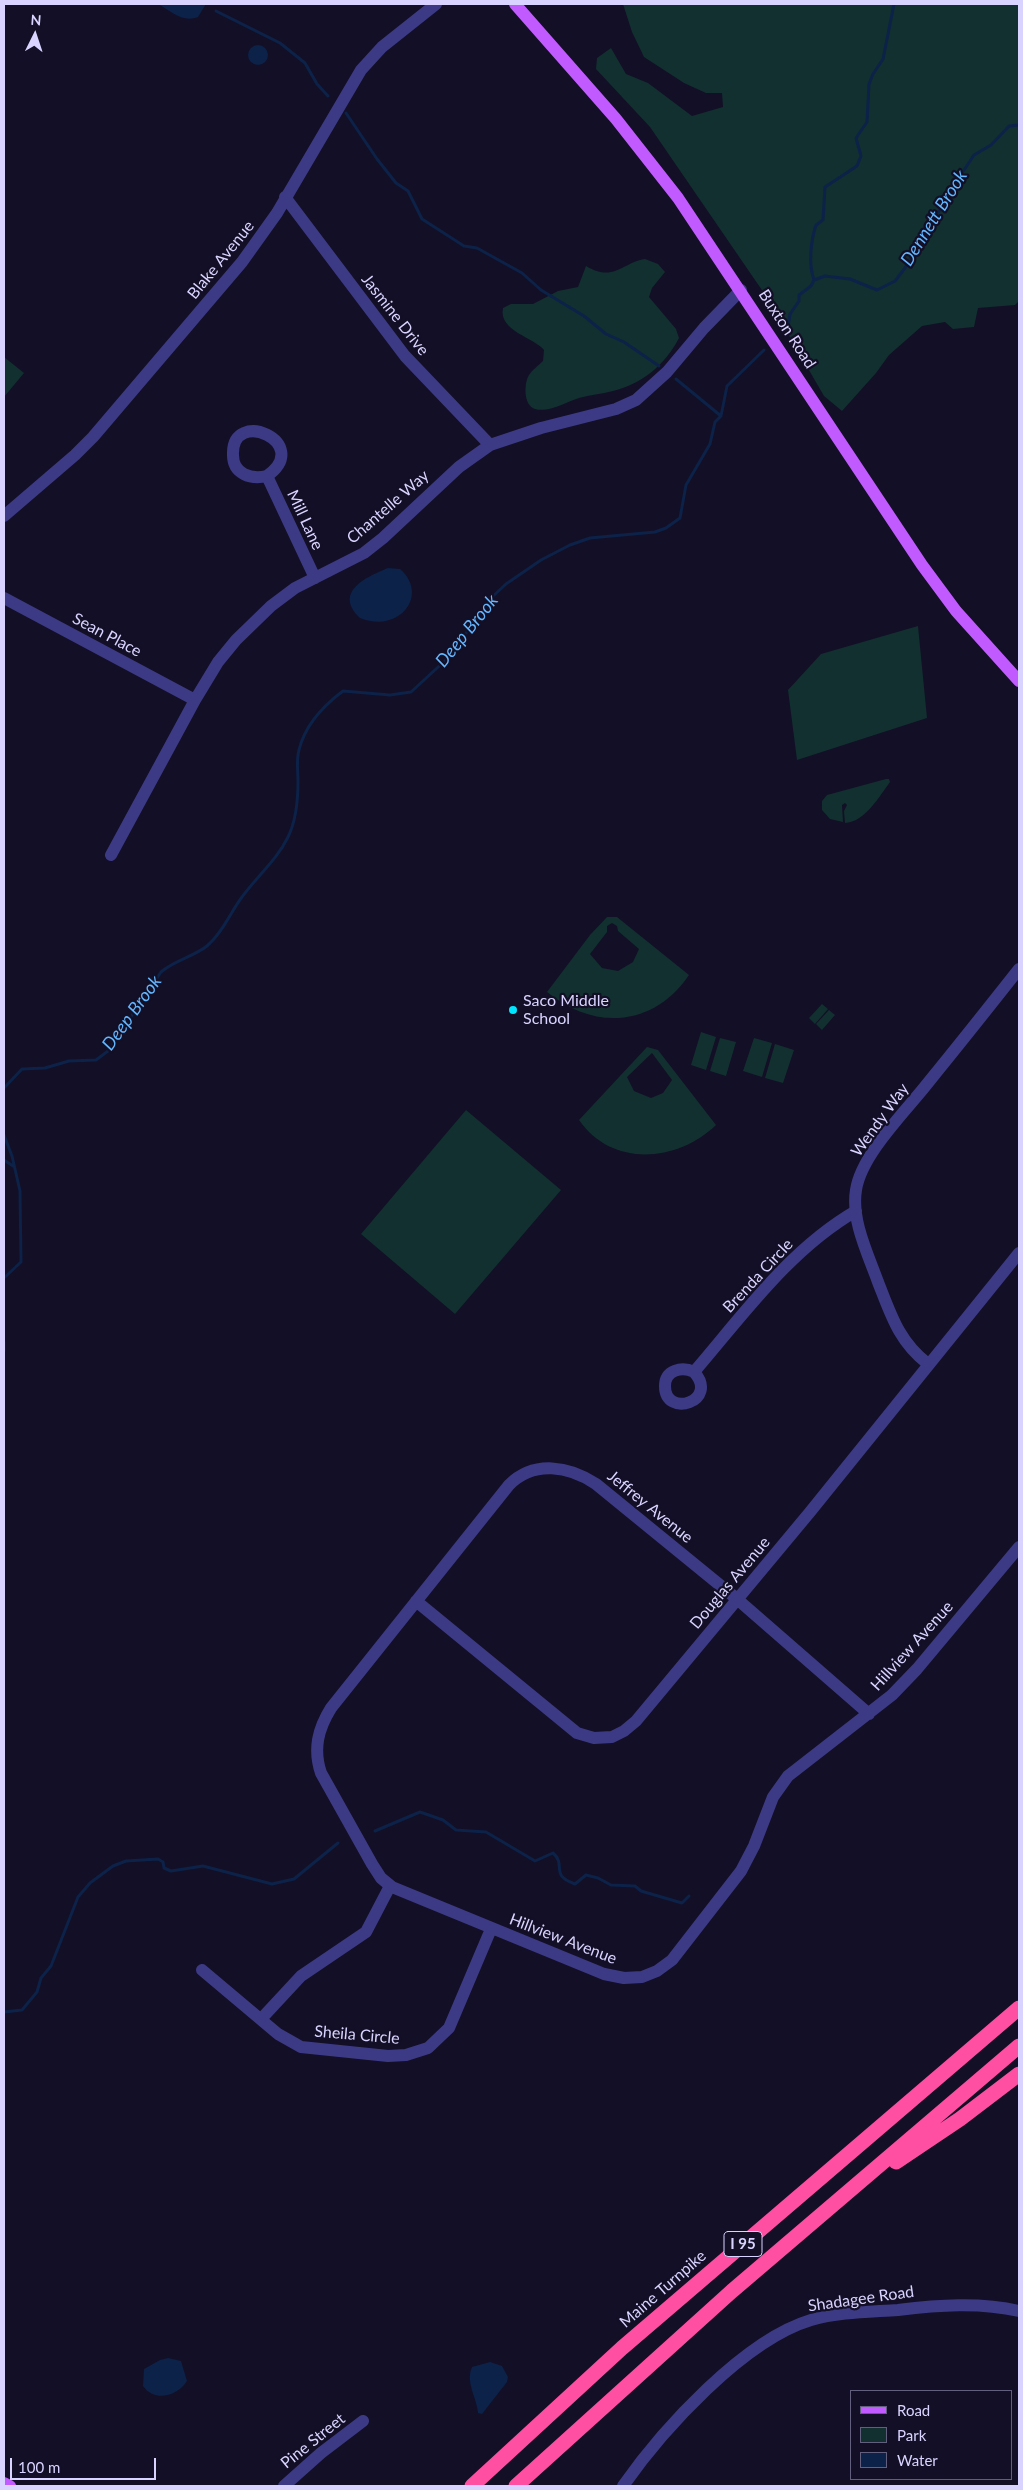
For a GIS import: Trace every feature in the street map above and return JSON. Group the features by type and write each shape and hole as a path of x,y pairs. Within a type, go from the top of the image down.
{"highway":[{"path":"966,2053 1019,1999"},
{"name":"Maine Turnpike","path":"472,2486 622,2348 1019,2008"},
{"name":"I 95","path":"516,2486 657,2357 1019,2046"},
{"path":"835,2204 960,2119 1019,2074"}],"main road":[{"name":"Buxton Road","path":"515,4 582,79 649,159 705,235 922,565 956,611 1019,681"},
{"path":"4,2483 10,2486"}],"street":[{"name":"Blake Avenue","path":"4,516 75,455 115,412 242,262 267,229 366,64 382,47 436,4"},
{"name":"Jasmine Drive","path":"286,197 405,356 490,445"},
{"name":"Chantelle Way","path":"112,855 195,700 218,662 246,630 283,596 364,552 383,538 459,467 490,445 541,428 616,409 636,400 659,381 704,328 741,290"},
{"name":"Mill Lane","path":"267,476 315,578"},
{"name":"Sean Place","path":"4,598 195,700"},
{"name":"Wendy Way","path":"928,1364 908,1347 898,1330 869,1257 856,1211 858,1183 874,1152 1019,968"},
{"name":"Brenda Circle","path":"694,1372 790,1262 830,1227 856,1211"},
{"name":"Douglas Avenue","path":"416,1601 572,1730 585,1736 601,1738 619,1734 636,1720 737,1599 1019,1253"},
{"name":"Jeffrey Avenue","path":"416,1601 508,1484 526,1472 549,1468 572,1471 596,1484 737,1599 869,1714"},
{"name":"Hillview Avenue","path":"416,1601 331,1708 323,1721 317,1741 321,1773 377,1872 390,1886 491,1929 615,1977 642,1977 657,1972 672,1960 685,1946 741,1871 773,1798 788,1776 802,1763 892,1695 917,1669 1019,1547"},
{"path":"262,2018 289,1987 307,1972 366,1932 390,1886"},
{"name":"Sheila Circle","path":"202,1970 285,2039 301,2046 388,2056 416,2053 437,2042 449,2028 491,1929"},
{"name":"Shadagee Road","path":"623,2486 656,2442 696,2402 756,2348 789,2328 823,2318 923,2307 984,2306 1019,2311"},
{"name":"Pine Street","path":"284,2486 321,2453 363,2421"}],"green space":[{"path":"623,4 1019,4 1019,301 1015,305 978,308 974,327 953,329 945,322 922,326 889,355 876,373 842,411 824,396 766,296 650,127 596,69 597,58 611,48 626,74 648,83 692,116 723,107 722,93 706,93 684,83 644,57 632,32"},
{"path":"645,259 658,264 665,272 652,288 649,297 676,329 679,338 667,357 652,372 624,388 579,398 546,410 531,407 527,399 526,383 530,373 543,361 544,350 506,323 503,316 503,308 511,304 533,304 558,291 578,287 586,266 604,273 618,270"},
{"path":"4,357 24,373 4,397"},
{"path":"918,626 927,718 797,760 788,690 821,654"},
{"path":"889,779 890,782 871,808 852,822 845,823 844,811 847,805 845,803 842,805 843,822 830,819 822,810 822,801 827,795"},
{"path":"607,917 617,917 689,975 675,992 659,1005 641,1014 622,1018 584,1013 565,1005 547,992 590,935","holes":["612,923 617,926 618,931 639,949 633,962 618,971 602,968 590,954 607,932 607,926"]},
{"path":"822,1004 828,1009 815,1024 809,1018"},
{"path":"829,1010 835,1015 822,1030 816,1024"},
{"path":"701,1032 716,1037 706,1070 691,1065"},
{"path":"720,1038 736,1042 726,1076 710,1071"},
{"path":"754,1038 772,1043 762,1077 743,1071"},
{"path":"775,1044 794,1050 783,1083 765,1078"},
{"path":"647,1047 658,1050 716,1125 701,1137 683,1147 665,1152 646,1154 627,1152 609,1146 593,1136 579,1120","holes":["652,1053 672,1080 663,1093 651,1098 634,1091 627,1077"]},
{"path":"466,1110 561,1190 455,1314 361,1234"}],"water":[{"path":"158,4 206,4 198,17 187,18 177,15"},
{"path":"254,45 262,45 268,51 268,59 262,65 254,65 248,59 248,51"},
{"path":"388,568 400,569 408,579 412,590 411,600 406,609 398,616 387,621 374,622 360,618 353,609 350,600 351,593 362,581"},
{"path":"168,2358 181,2361 187,2381 172,2394 159,2396 148,2391 143,2386 144,2369 160,2360"},
{"path":"490,2362 502,2366 508,2377 507,2382 482,2414 478,2413 470,2373 472,2367"}],"waterway":[{"name":"Deep Brook","path":"787,334 790,314 799,301 799,295 811,286 814,280 811,267 812,245 816,225 823,220 825,187 857,166 861,156 856,138 867,122 869,84 883,59 894,4"},
{"path":"216,11 280,43 305,63 317,84 328,96"},
{"path":"346,113 377,159 396,183 408,191 422,219 464,246 477,248 522,273 541,290 584,316 606,334 624,342 659,366"},
{"name":"Dennett Brook","path":"814,280 825,276 850,279 877,290 895,281 905,268 932,219 953,195 956,182 974,155 991,145 1009,126 1019,125"},
{"name":"Deep Brook","path":"4,1088 22,1069 45,1068 69,1061 96,1060 108,1051 161,972 172,964 202,950 213,941 242,897 273,861 288,837 296,809 298,758 302,741 310,724 343,691 390,695 411,692 449,657 492,597 506,584 541,560 570,545 590,538 655,532 666,528 680,518 686,485 710,444 715,422 721,416 727,386 764,350"},
{"path":"676,379 721,416"},
{"name":"Deep Brook","path":"4,1135 12,1156 20,1191 21,1262 4,1278"},
{"path":"4,1160 13,1166"},
{"name":"Deep Brook","path":"4,1342 4,1351"},
{"path":"375,1831 420,1812 443,1820 456,1830 486,1832 535,1861 553,1853 559,1862 560,1873 567,1881 575,1884 586,1875 598,1878 611,1885 635,1886 641,1891 682,1903 689,1896"},
{"path":"4,2012 22,2010 37,1992 41,1978 51,1966 78,1897 90,1883 113,1866 126,1861 158,1859 163,1862 164,1868 171,1871 203,1866 272,1884 294,1879 338,1843"}],"place":[{"name":"Saco Middle School","path":"513,1010"}]}
